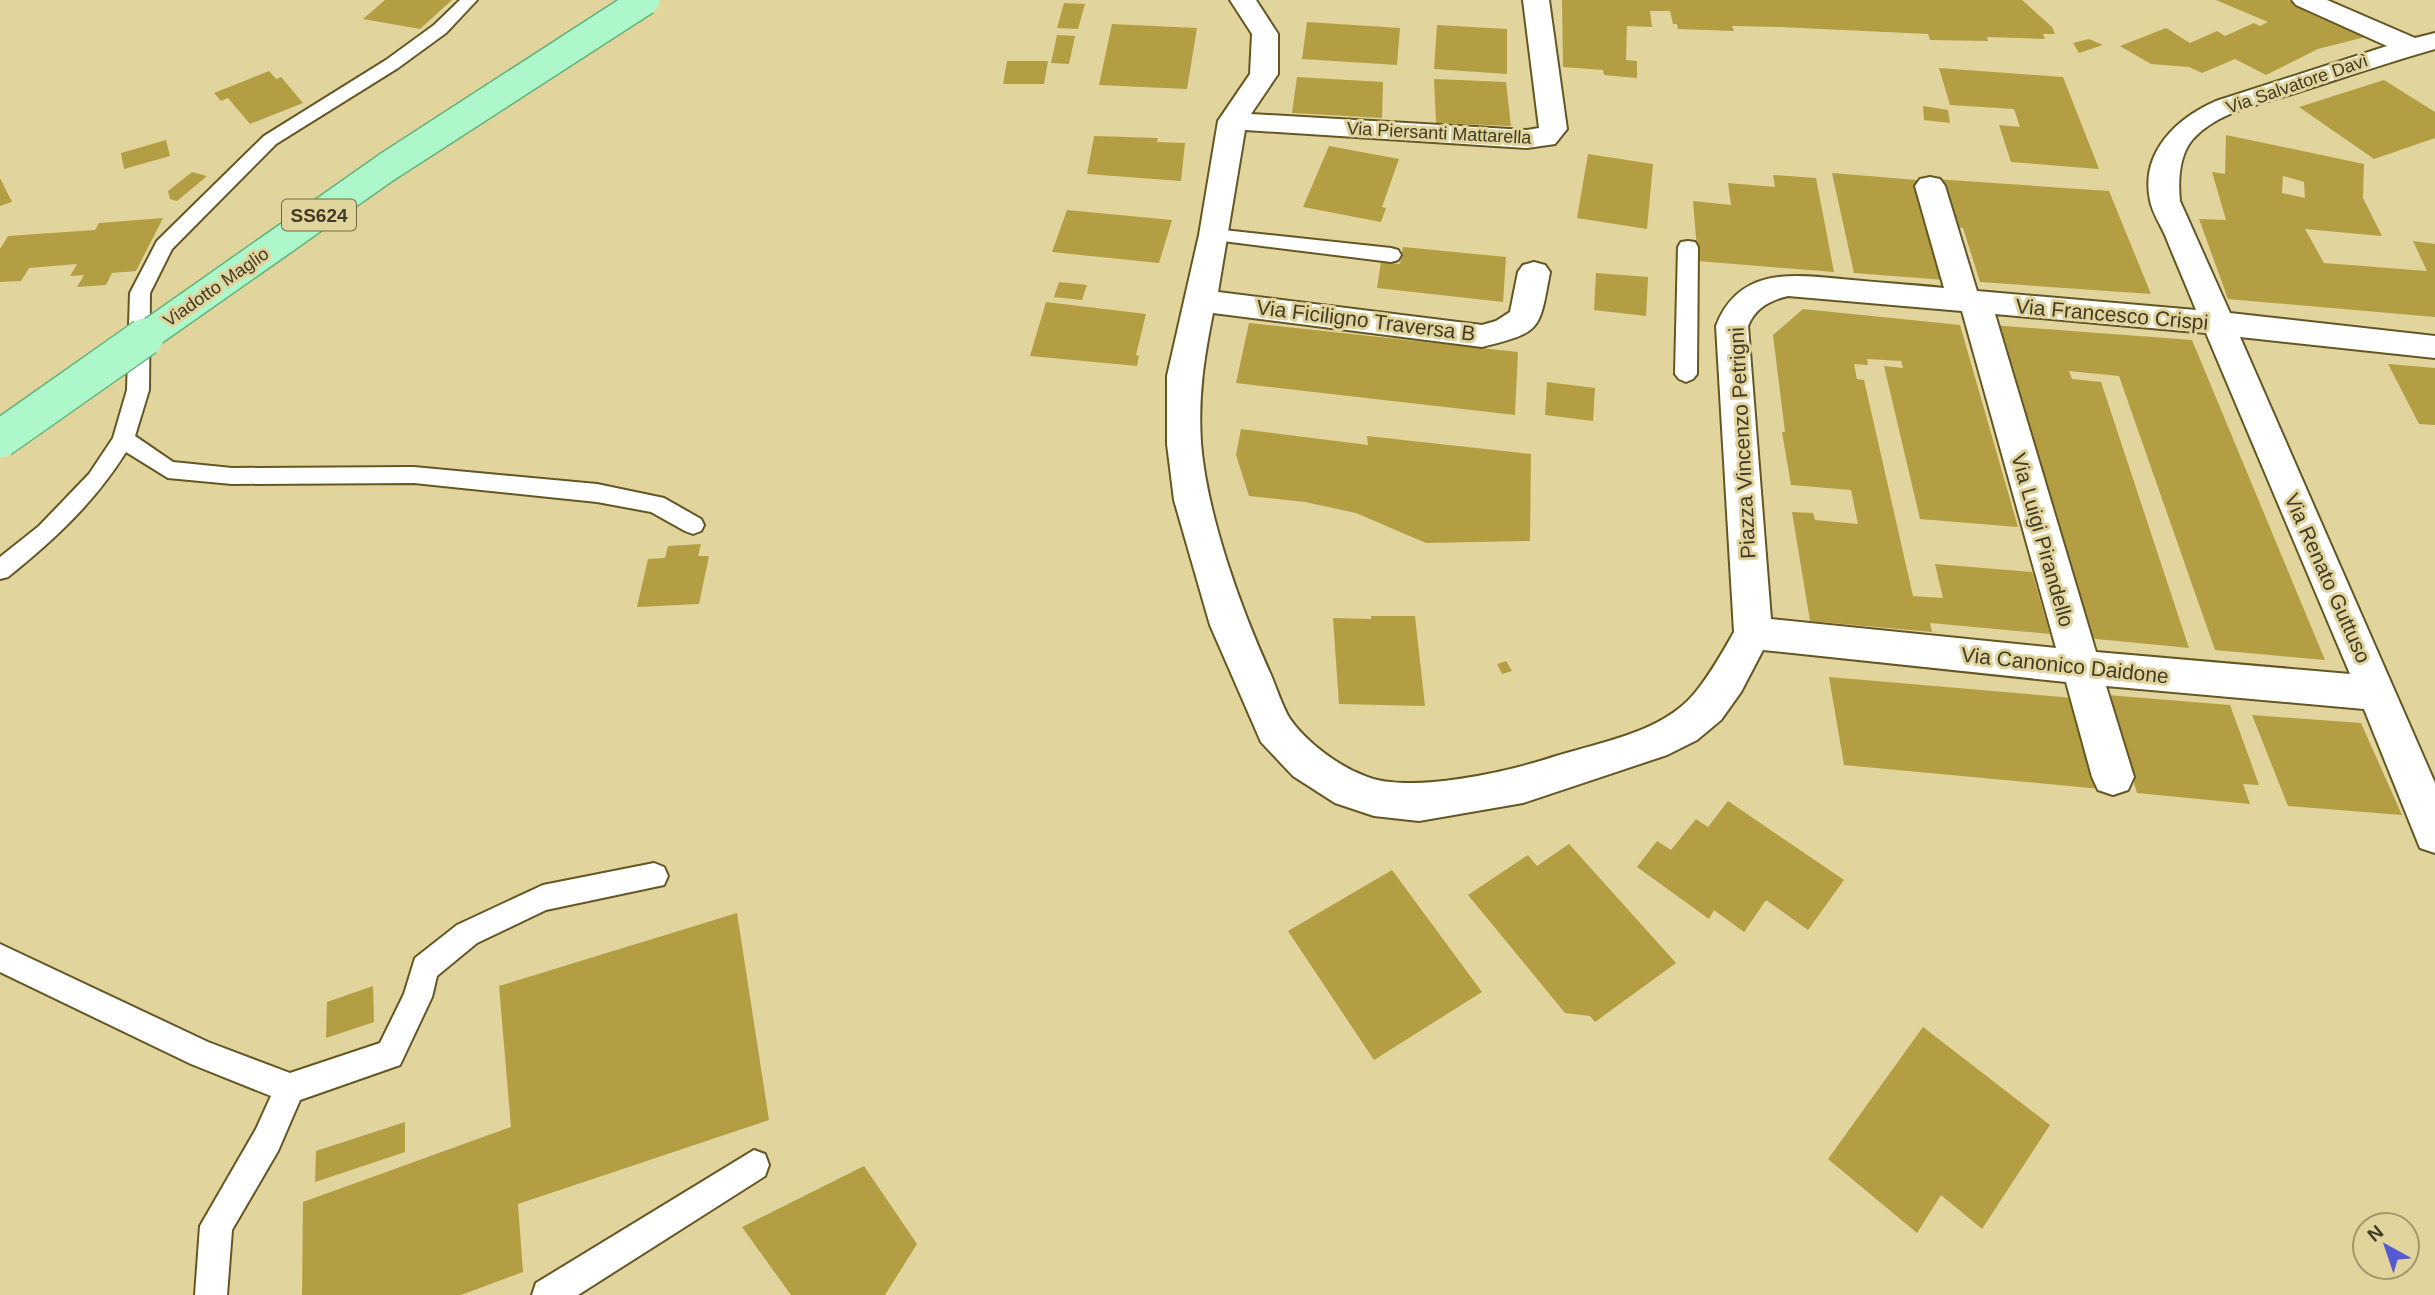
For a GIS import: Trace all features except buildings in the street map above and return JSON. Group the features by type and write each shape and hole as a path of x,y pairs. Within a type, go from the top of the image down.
{"main road":[{"name":"Viadotto Maglio","path":"0,439 387,167 645,0"}],"street":[{"path":"1243,0 1265,34 1265,74 1232,121 1213,235 1184,376 1184,444 1192,500 1229,625 1275,730 1307,763 1350,790 1374,798 1419,802 1524,785 1653,743 1683,728 1707,708 1727,680 1753,633"},
{"name":"Via Piersanti Mattarella","path":"1232,121 1545,138 1553,129 1536,0"},
{"name":"Via Salvatore Davì","path":"2305,0 2423,44"},
{"name":"Via Salvatore Davì","path":"2217,323 2165,201 2163,179 2169,154 2190,126 2225,107 2423,44"},
{"name":"Via Luigi Pirandello","path":"1930,186 1969,302 2113,777"},
{"name":"Via Ficiligno Traversa B","path":"1199,300 1482,336 1506,330 1525,318 1534,272"},
{"name":"Via Francesco Crispi","path":"1788,285 2217,323 2435,347"},
{"name":"Piazza Vincenzo Petrigni","path":"1753,633 1732,327 1736,314 1744,303 1770,289 1788,285"},
{"name":"Via Renato Guttuso","path":"2217,323 2378,693 2435,834"},
{"name":"Via Canonico Daidone","path":"1753,633 2079,667 2378,693"}],"lane":[{"path":"0,570 47,532 97,480 123,439 138,390 140,293 164,246 270,140 392,64 440,29 469,0"},
{"path":"1213,235 1391,255"},
{"path":"1686,374 1688,247"},
{"path":"123,439 168,470 232,476 414,475 584,492 656,504 693,526"},
{"path":"0,958 201,1054 290,1088 390,1055 418,997 425,968 467,934 543,898 654,876"},
{"path":"211,1295 216,1226 267,1140 290,1088"},
{"path":"548,1295 754,1165"}]}
